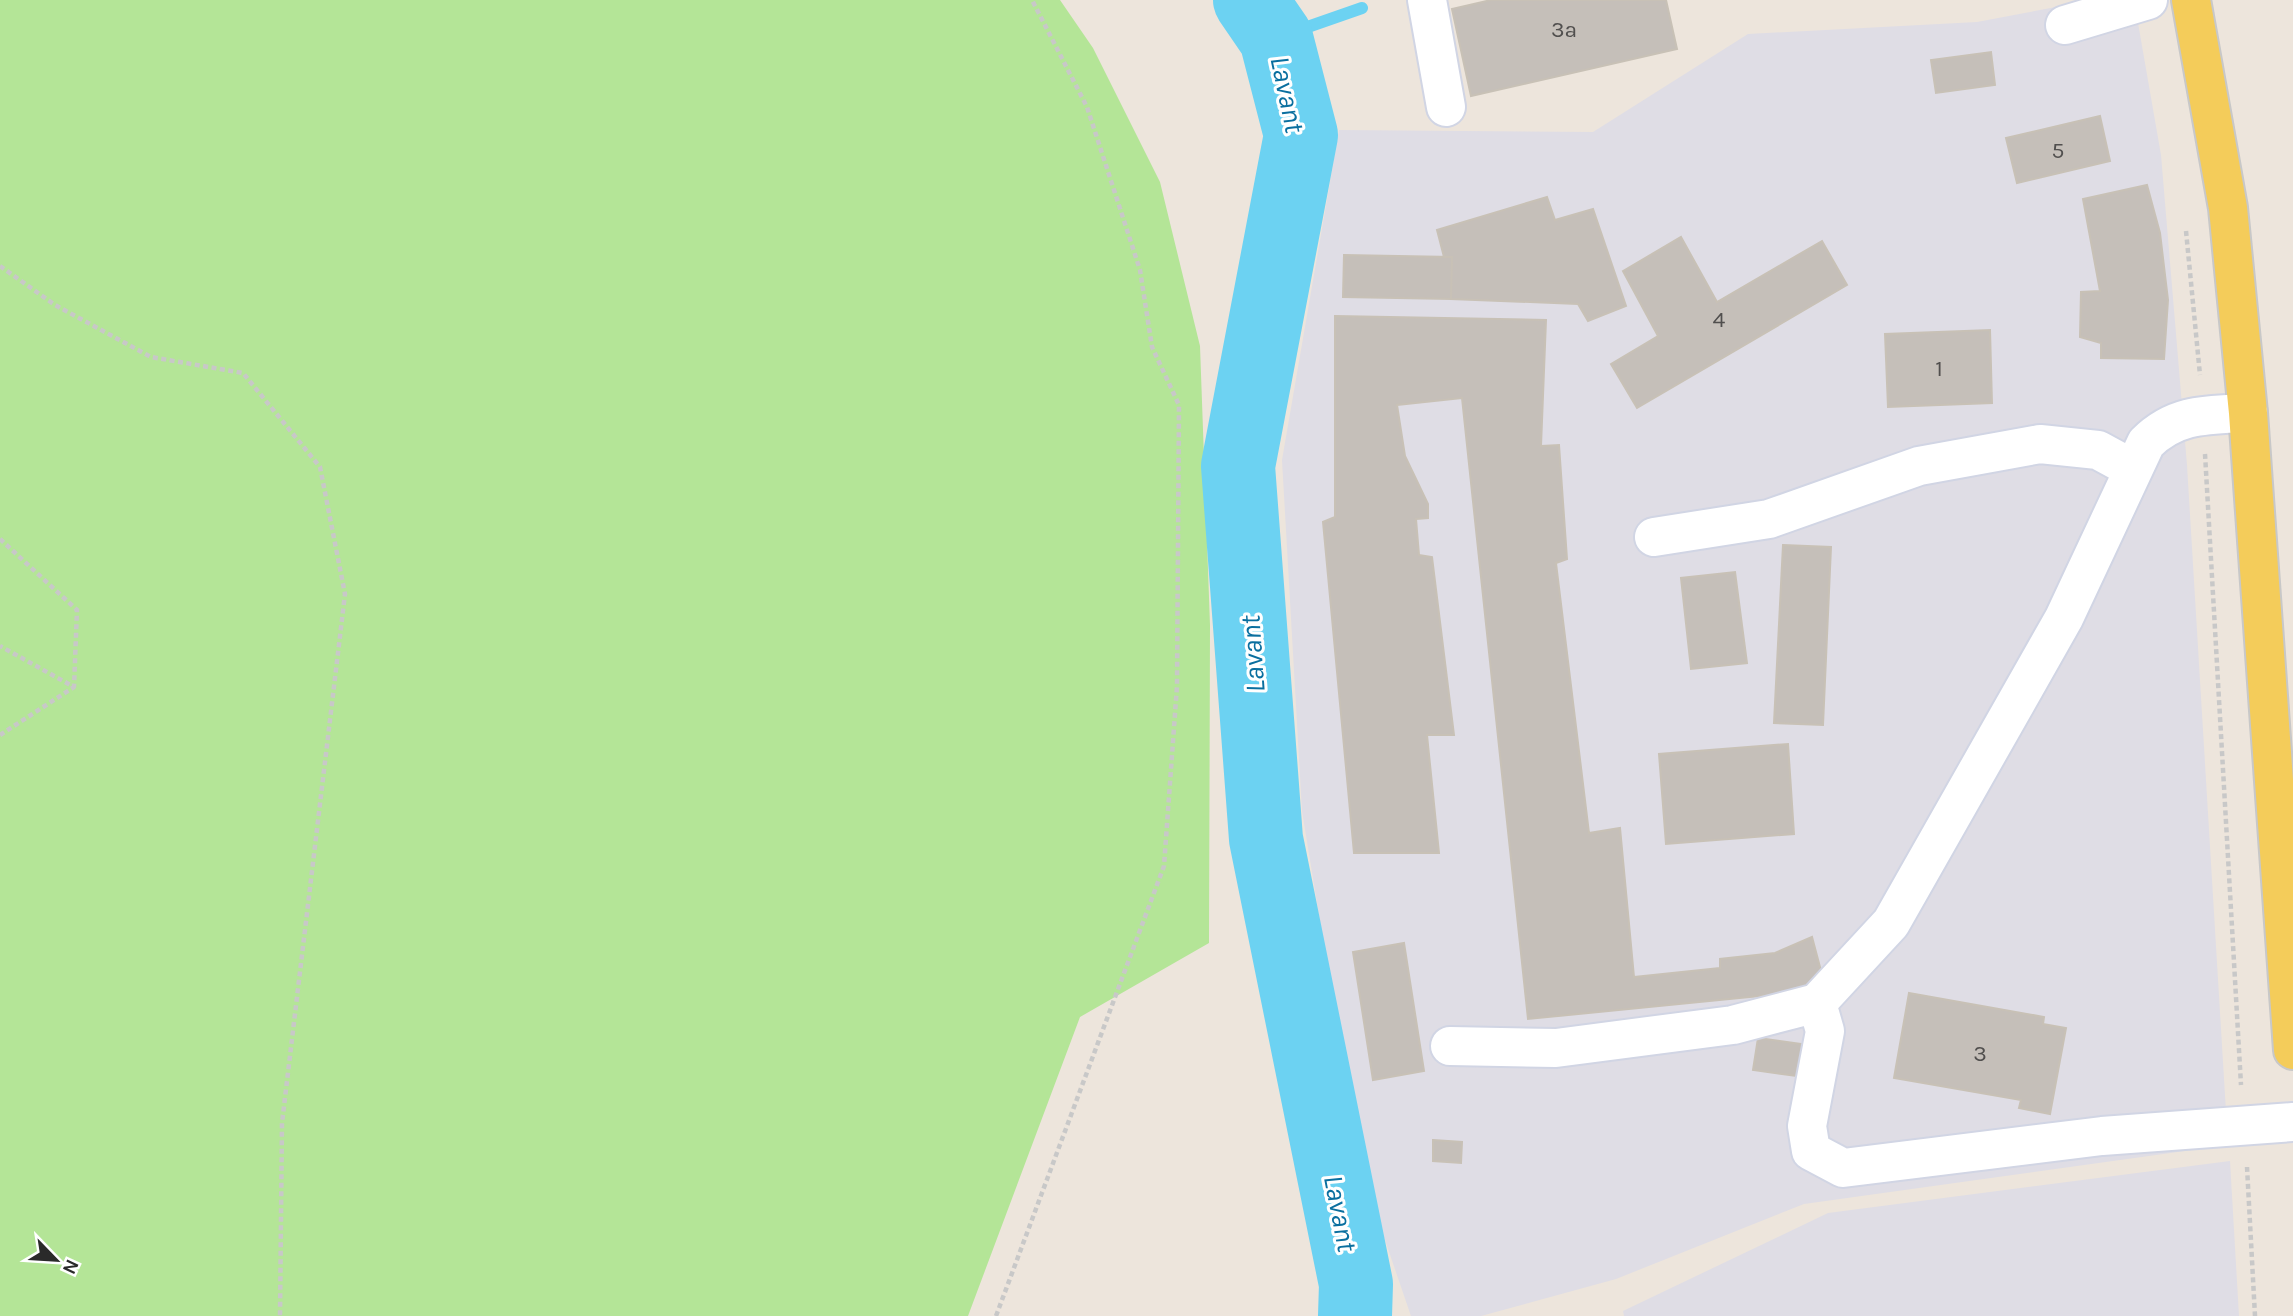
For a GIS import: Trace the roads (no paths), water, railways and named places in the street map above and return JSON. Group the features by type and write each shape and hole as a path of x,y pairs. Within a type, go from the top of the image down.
{"main road":[{"path":"2191,0 2228,208 2248,413 2293,1050"}],"street":[{"path":"1427,0 1446,107"},
{"path":"2065,25 2130,2"},
{"path":"1450,1046 1556,1048 1733,1025 1816,1003 1891,923 2064,618 2146,443 2161,428 2203,416 2248,413"},
{"path":"1654,537 1769,519 1919,466 2040,444 2098,450 2133,469"},
{"path":"1816,1003 1825,1031 1807,1126 1811,1151 1843,1168 2102,1136 2293,1122"}],"waterway":[{"name":"Lavant","path":"1250,0 1276,38 1301,135 1238,466 1266,839 1356,1284 1355,1316"},
{"path":"1276,38 1362,8"}]}
